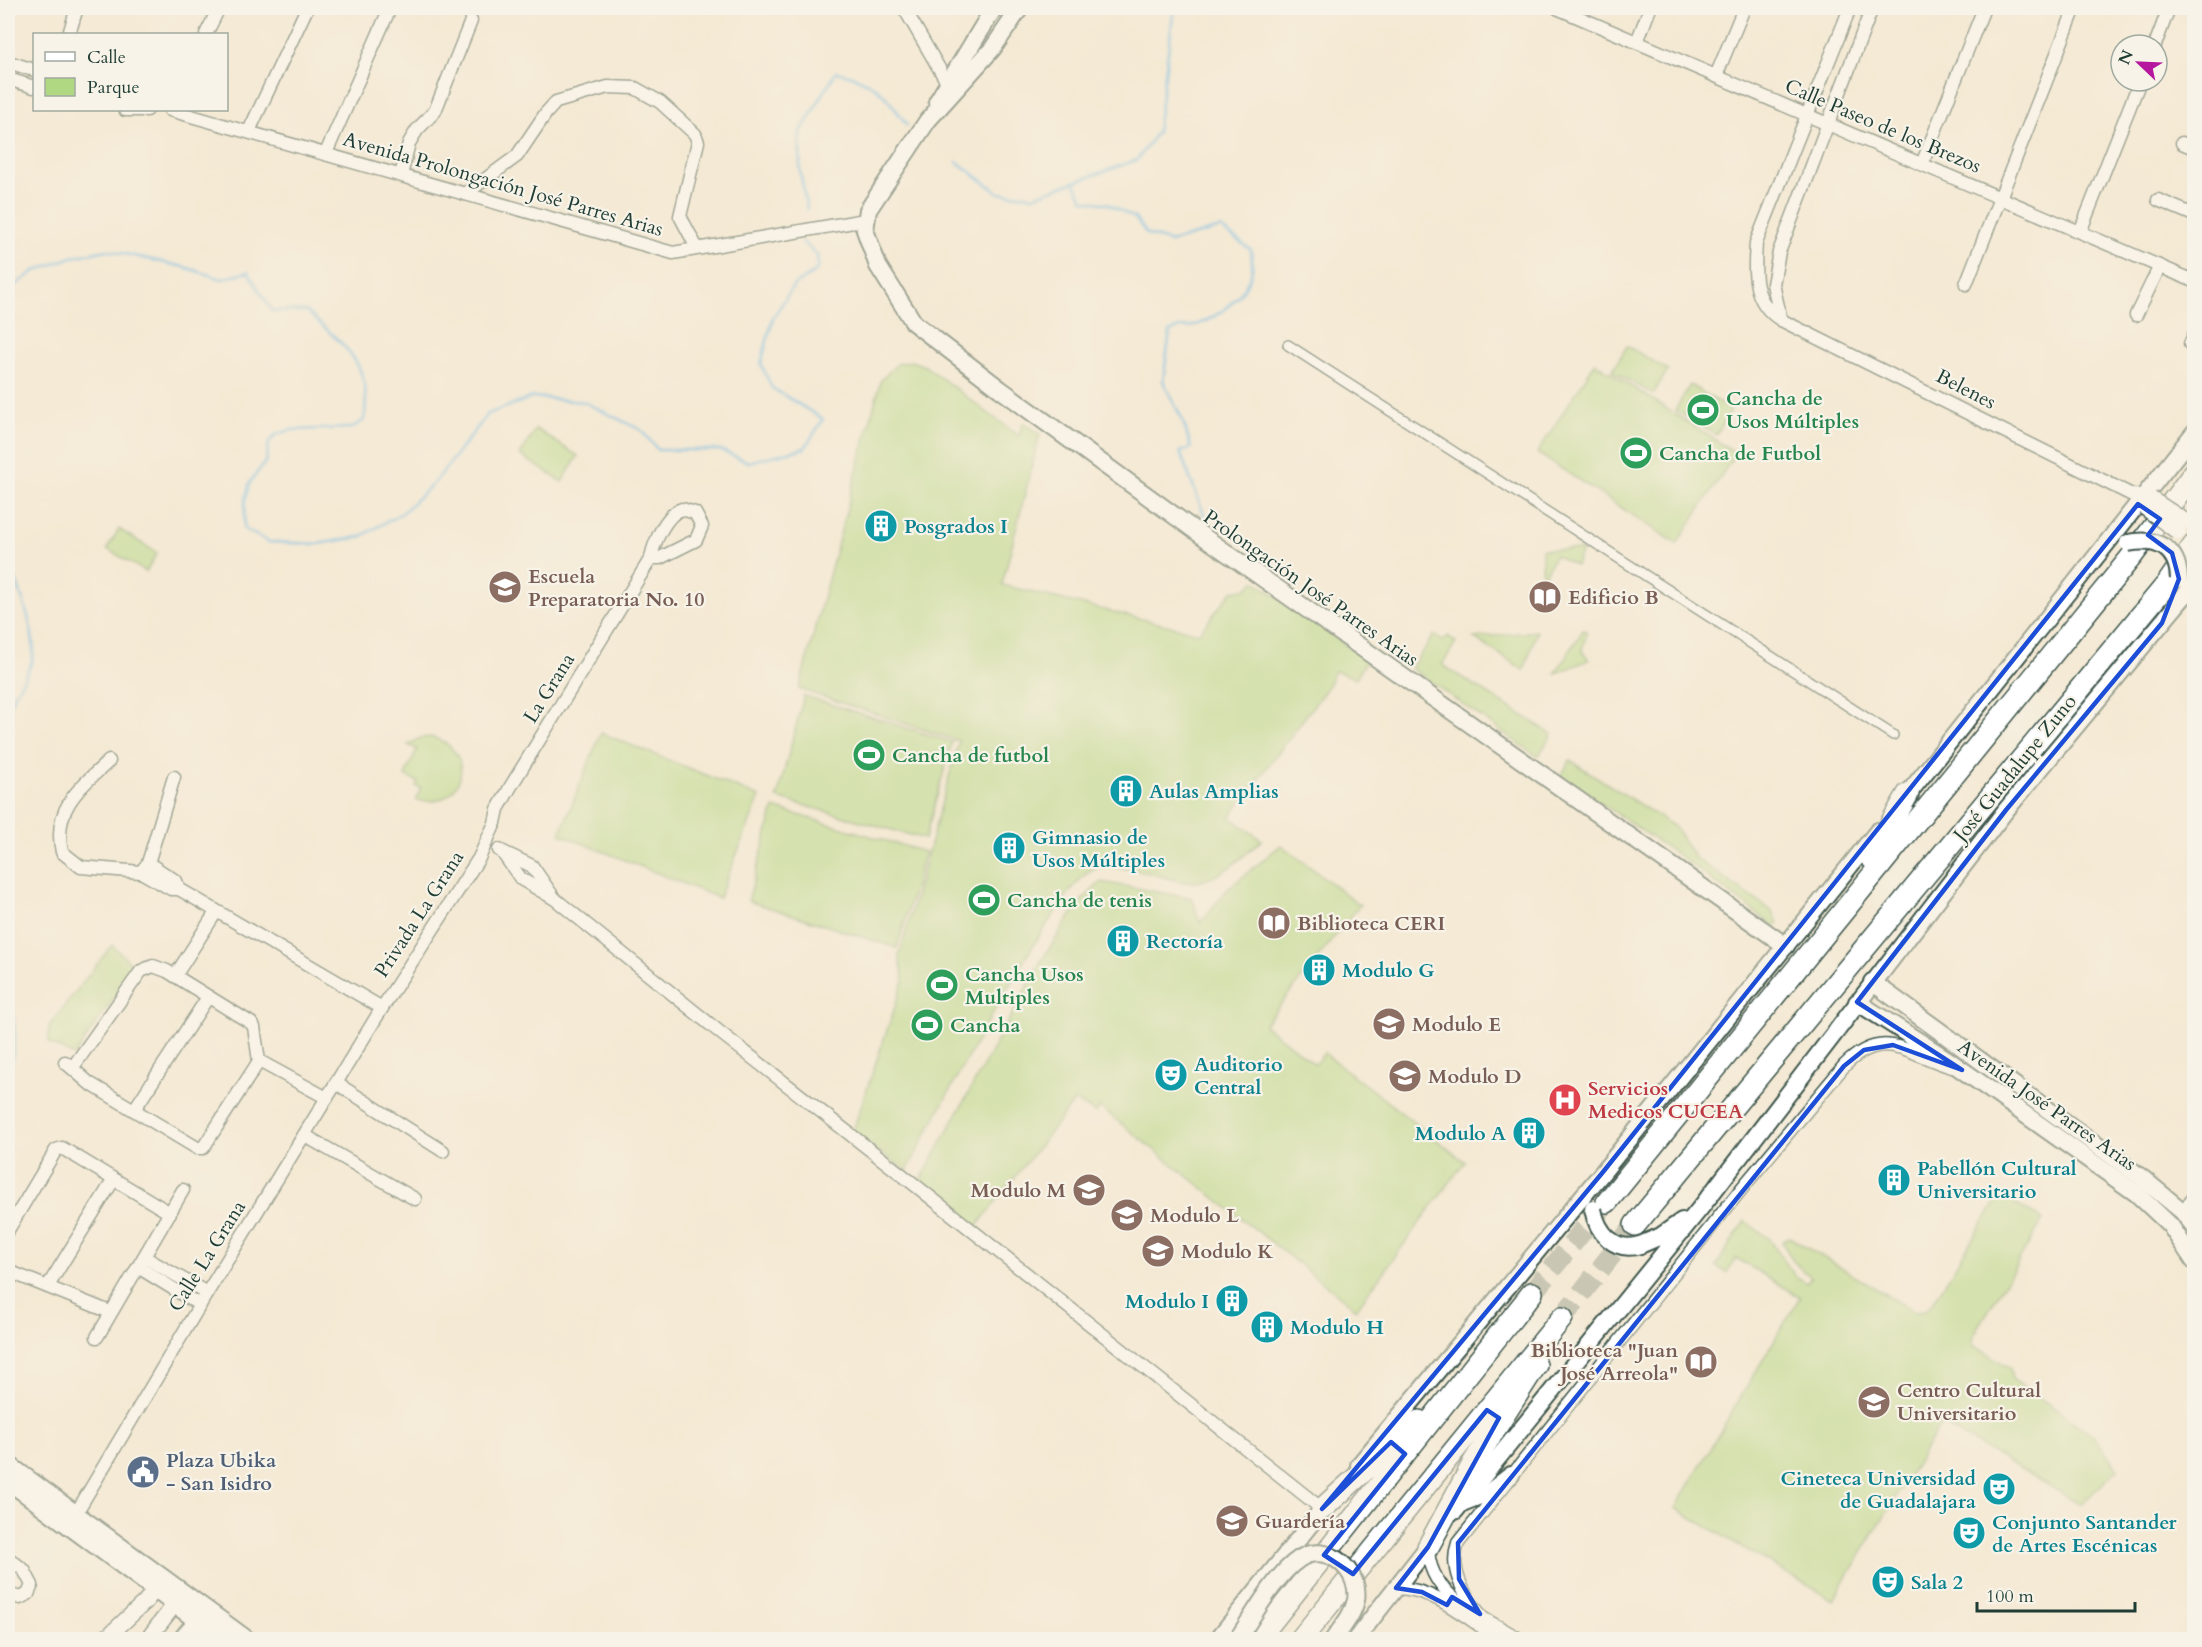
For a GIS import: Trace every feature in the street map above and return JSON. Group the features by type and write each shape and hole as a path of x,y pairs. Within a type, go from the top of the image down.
{"highway":[{"path":"1600,1205 1695,1094 2132,556 2194,472"},
{"path":"1637,1235 2145,611 2194,545"},
{"path":"1695,1094 1735,1034 1789,961 1864,868 1889,831 1908,794"},
{"path":"1257,1640 1532,1293 1502,1320 1418,1422 1322,1509"},
{"path":"1300,1640 1562,1318 1523,1389 1488,1439 1457,1490 1428,1547"}],"main road":[{"path":"865,220 872,202 950,88 994,8"},
{"path":"950,88 993,48 1020,8"},
{"name":"Prolongación José Parres Arias","path":"865,220 869,243 889,287 903,309 929,336 1197,532 1786,946"},
{"path":"1217,1640 1322,1509 1603,1172 1786,946 2194,433"},
{"path":"2086,568 2128,543 2152,540 2166,547 2177,561 2187,581"},
{"name":"José Guadalupe Zuno","path":"1702,1206 2006,810 2162,623 2187,581"},
{"name":"Avenida José Parres Arias","path":"1872,982 2142,1178 2188,1214 2194,1226"},
{"name":"Avenida José Parres Arias","path":"1857,1002 1962,1070 2136,1193 2170,1225 2194,1261"},
{"path":"1603,1172 1593,1194 1600,1205 1600,1231 1611,1242 1622,1246 1637,1235 1662,1236 1702,1206"},
{"path":"1355,1640 1461,1504 1702,1206"},
{"path":"8,1464 72,1520 159,1584 248,1640"},
{"path":"1461,1504 1488,1492 1511,1475"},
{"path":"8,1481 72,1520"},
{"path":"1237,1640 1288,1569 1302,1557 1315,1554 1338,1560 1352,1572 1356,1581 1355,1605 1333,1640"},
{"path":"179,1598 196,1620 223,1640"},
{"path":"181,1640 196,1620"}],"street":[{"path":"69,33 77,8"},
{"path":"206,33 219,8"},
{"path":"249,131 307,8"},
{"path":"326,153 390,8"},
{"path":"904,8 950,88"},
{"name":"Calle Paseo de los Brezos","path":"1560,8 2194,279"},
{"path":"1637,42 1650,8"},
{"path":"1716,76 1744,8"},
{"name":"Belenes","path":"1850,8 1756,243 1754,275 1761,303 1781,320 2142,500"},
{"path":"1781,320 1773,284 1779,252 1826,123 1872,8"},
{"path":"1922,164 1984,8"},
{"path":"1966,284 2075,8"},
{"path":"2160,33 2169,8"},
{"path":"401,175 410,143 417,130 435,111 471,21"},
{"path":"8,62 33,70"},
{"path":"8,79 33,87"},
{"path":"465,194 517,156 556,102 608,87 635,88 660,102 695,134 698,142 680,216 697,248"},
{"path":"2080,232 2135,93"},
{"name":"Avenida Prolongación José Parres Arias","path":"174,111 673,253 865,220"},
{"path":"2182,143 2194,148"},
{"path":"2158,200 2194,215"},
{"path":"2136,315 2160,266"},
{"path":"1288,345 1893,735"},
{"path":"2142,500 2194,528"},
{"path":"2142,500 2194,545"},
{"name":"La Grana","path":"488,841 498,809 651,558 653,549 672,515 682,509 695,513 702,526 696,540 660,558 651,558"},
{"path":"109,762 74,793 60,828 62,852 81,867 144,867 171,889 179,889 382,1008"},
{"path":"144,867 174,777"},
{"path":"488,841 502,852 516,856 532,866 555,899 1322,1509"},
{"name":"Privada La Grana","path":"382,1008 488,841"},
{"path":"175,976 216,912"},
{"path":"153,966 175,976 208,997 254,1027 259,1061 203,1148 196,1148 89,1083 69,1065 141,971 153,966"},
{"path":"134,1110 208,997"},
{"name":"Calle La Grana","path":"72,1520 207,1293 382,1008"},
{"path":"1480,1614 1468,1600 1460,1583 1455,1561 1456,1550 1511,1475 1743,1187 1855,1055 1879,1045 1893,1044 1911,1049 1933,1062 1962,1070"},
{"path":"259,1061 327,1098"},
{"path":"336,1083 443,1151"},
{"path":"304,1135 415,1199"},
{"path":"8,1230 59,1148 170,1213"},
{"path":"48,1287 114,1179"},
{"path":"97,1337 183,1190"},
{"path":"2188,1214 2194,1193"},
{"path":"141,1262 207,1293"},
{"path":"141,1262 200,1305"},
{"path":"8,1271 110,1312"},
{"path":"1428,1547 1431,1573 1449,1601 1501,1640"},
{"path":"8,1558 24,1570 32,1586 28,1594 20,1598 9,1595"},
{"path":"104,1640 159,1584"},
{"path":"1396,1588 1422,1592 1449,1601 1480,1614 1521,1640"},
{"path":"147,1640 179,1598"}],"highlighted area":[{"path":"2138,504 2160,519 2148,535 2172,553 2179,579 2162,623 2006,810 1857,1002 1962,1070 1893,1045 1864,1050 1844,1066 1458,1543 1459,1579 1480,1614 1452,1597 1447,1605 1422,1592 1396,1588 1428,1547 1499,1418 1487,1410 1353,1574 1324,1555 1405,1454 1391,1442 1322,1509 1603,1172"}],"green space":[{"path":"1627,346 1668,370 1653,394 1612,371"},
{"path":"911,361 925,366 1019,436 1023,423 1040,434 1002,585 1199,633 1232,591 1245,589 1255,581 1367,660 1356,678 1335,671 1326,689 1230,817 1262,840 1227,869 1206,880 1184,882 1135,870 1105,867 1095,868 1078,883 1054,914 996,1007 907,1171 852,1133 904,980 899,956 959,741 799,689 881,380 897,364"},
{"name":"Cancha de Futbol","path":"1595,363 1736,453 1677,544 1537,453"},
{"name":"Cancha de Usos Múltiples","path":"1690,385 1731,410 1716,435 1675,410"},
{"path":"536,429 578,456 562,482 520,455"},
{"path":"119,529 157,553 146,572 107,549"},
{"path":"1542,549 1582,550 1576,566 1555,555 1542,579"},
{"path":"1583,630 1587,632 1582,650 1589,660 1555,674"},
{"path":"1537,631 1524,670 1474,638"},
{"path":"1434,635 1443,641 1448,636 1456,642 1442,665 1552,734 1538,757 1411,668"},
{"name":"Cancha de futbol","path":"804,696 952,742 925,839 777,798"},
{"path":"601,733 760,797 719,898 560,834"},
{"path":"431,737 446,744 456,753 460,765 460,777 455,788 446,796 433,801 416,800 421,788 416,786 418,782 405,776 417,749 408,745 420,738"},
{"path":"1570,760 1675,827 1695,858 1772,911 1778,923 1775,927 1682,858 1561,776"},
{"path":"774,808 925,852 897,948 748,901"},
{"path":"1281,845 1360,905 1264,1025 1315,1064 1324,1053 1465,1162 1356,1309 1100,1107 1095,1113 1075,1100 974,1230 918,1185 1040,963 1079,903 1101,882 1192,898 1200,923 1228,889"},
{"path":"112,945 135,967 74,1056 49,1043 49,1026"},
{"path":"2000,1195 2043,1220 1972,1338 1973,1345 2010,1368 2012,1379 2092,1434 2118,1469 2081,1504 1941,1423 1833,1600 1675,1508 1800,1297 1736,1258 1727,1273 1716,1266 1745,1221 1768,1238 1795,1276 1807,1283 1811,1277 1793,1261 1782,1242 1789,1237 1915,1312 1924,1311 1932,1304"}],"waterway":[{"path":"957,162 999,193 1034,196 1137,160 1157,132 1174,8"},
{"path":"807,209 800,171 800,133 836,72 870,84 885,96 907,125"},
{"path":"1074,182 1084,200 1108,204 1135,218 1147,234 1170,242 1221,228 1251,250 1252,268 1249,279 1231,304 1214,317 1170,332 1163,381 1183,421 1191,448 1180,452 1210,530"},
{"path":"8,294 12,288 33,272 72,257 107,250 184,267 222,279 248,272 272,311 306,311 343,345 360,369 366,400 364,420 352,428 291,430 277,434 269,442 266,461 250,482 245,500 244,529 269,542 317,544 360,537 402,513 435,482 488,414 533,397 584,402 641,430 658,450 720,450 748,462 805,448 823,419 772,388 761,364 773,318 794,285 815,272 818,267 817,255 803,242"},
{"path":"8,560 26,610 33,651 30,667 8,708"},
{"path":"8,970 15,1036 8,1086"}],"tunnel":[{"path":"1532,1293 1606,1202"},
{"path":"1562,1318 1635,1225"}],"place":[{"name":"Cancha de Usos Múltiples","path":"1703,410"},
{"name":"Cancha de Futbol","path":"1636,453"},
{"name":"Posgrados I","path":"881,526"},
{"name":"Escuela Preparatoria No. 10","path":"505,587"},
{"name":"Edificio B","path":"1545,597"},
{"name":"Cancha de futbol","path":"869,755"},
{"name":"Aulas Amplias","path":"1126,791"},
{"name":"Gimnasio de Usos Múltiples","path":"1009,848"},
{"name":"Cancha de tenis","path":"984,900"},
{"name":"Biblioteca CERI","path":"1274,923"},
{"name":"Rectoría","path":"1123,941"},
{"name":"Modulo G","path":"1319,970"},
{"name":"Cancha Usos Multiples","path":"942,985"},
{"name":"Modulo E","path":"1389,1024"},
{"name":"Cancha","path":"927,1025"},
{"name":"Auditorio Central","path":"1171,1075"},
{"name":"Modulo D","path":"1405,1076"},
{"name":"Servicios Medicos CUCEA","path":"1565,1100"},
{"name":"Modulo A","path":"1529,1133"},
{"name":"Pabellón Cultural Universitario","path":"1894,1180"},
{"name":"Modulo M","path":"1089,1190"},
{"name":"Modulo L","path":"1127,1215"},
{"name":"Modulo K","path":"1158,1251"},
{"name":"Modulo I","path":"1232,1301"},
{"name":"Modulo H","path":"1267,1327"},
{"name":"Biblioteca \"Juan José Arreola\"","path":"1701,1362"},
{"name":"Centro Cultural Universitario","path":"1874,1402"},
{"name":"Plaza Ubika - San Isidro","path":"143,1472"},
{"name":"Cineteca Universidad de Guadalajara","path":"1999,1489"},
{"name":"Guardería","path":"1232,1521"},
{"name":"Conjunto Santander de Artes Escénicas","path":"1969,1533"},
{"name":"Sala 2","path":"1888,1582"}]}
